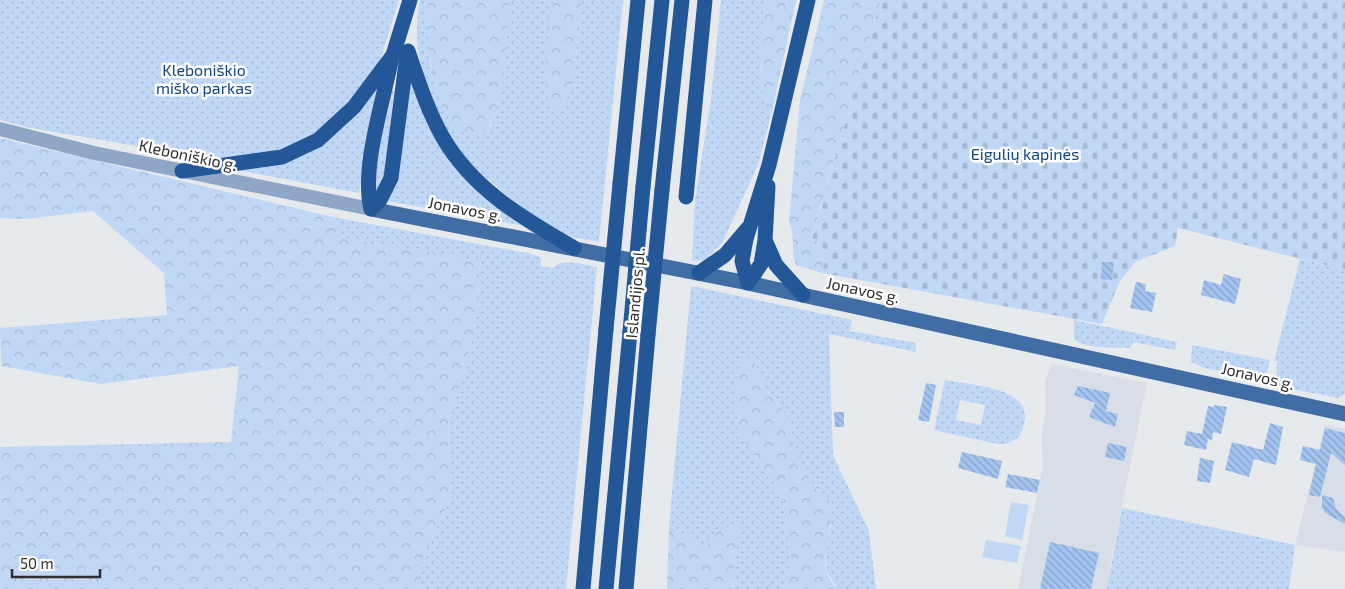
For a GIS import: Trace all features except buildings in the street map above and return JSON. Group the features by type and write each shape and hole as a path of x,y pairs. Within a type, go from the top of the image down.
{"highway":[{"path":"583,589 638,0"},
{"name":"Islandijos pl.","path":"606,589 662,0"},
{"name":"Islandijos pl.","path":"626,589 648,335 682,0"},
{"path":"686,197 705,0"},
{"path":"748,283 742,261 749,226 769,165 808,0"},
{"path":"371,209 368,196 368,173 400,53 409,4"},
{"path":"182,171 282,157 318,140 354,107 400,53"},
{"path":"371,209 380,200 391,178 400,53"},
{"path":"400,53 443,138 488,192 519,216 574,248"},
{"path":"748,283 761,264 765,240 769,165"},
{"path":"698,273 724,255 749,226"},
{"path":"765,240 776,265 802,295"}],"main road":[{"name":"Jonavos g.","path":"371,209 748,283 1345,414"}],"street":[{"name":"Kleboniškio g.","path":"0,129 94,153 371,209"}],"shaded area":[{"path":"1052,364 1147,383 1107,589 1018,589 1043,466 1041,437 1046,411 1045,382"},
{"path":"1325,424 1345,429 1345,552 1295,545"}],"green space":[{"name":"Kleboniškio miško parkas","path":"0,0 399,0 378,67 337,119 299,146 229,162 26,127 0,120"},
{"path":"420,0 425,0 431,66 472,134 482,132 490,127 498,104 504,67 510,0 553,0 547,72 576,58 582,0 623,0 599,242 563,235 543,224 522,209 481,173 453,143 426,86 418,52 417,17"},
{"path":"425,0 510,0 501,90 492,122 486,132 471,134 463,132 452,123 444,109 437,92 429,52"},
{"path":"553,0 582,0 576,58 566,106 553,112 549,99 546,72"},
{"path":"721,0 764,0 760,80 766,107 773,107 758,165 722,243 705,260 692,261 695,200 711,99"},
{"path":"764,0 796,0 773,107 766,108 760,80"},
{"path":"824,0 881,0 812,237 829,252 822,273 796,265 789,221 800,100"},
{"name":"Eigulių kapinės","path":"881,0 1345,0 1345,270 1178,228 1175,246 1135,262 1119,283 1102,324 822,273 828,252 812,238"},
{"path":"408,73 427,117 524,226 387,201"},
{"path":"379,84 382,85 359,193 237,170 299,156"},
{"path":"394,90 384,184 375,195 372,177 391,92"},
{"path":"0,138 333,217 343,238 481,261 478,276 479,303 471,342 463,379 448,419 451,498 423,556 420,589 0,589 0,447 231,442 239,366 101,384 1,366 0,328 167,315 164,273 93,211 25,219 0,218"},
{"path":"333,217 532,254 541,258 541,266 553,268 568,262 597,267 566,589 420,589 423,556 451,498 448,419 463,379 471,342 479,303 478,276 481,262 343,238"},
{"path":"1300,259 1345,270 1345,394 1338,398 1280,387 1276,382 1277,361 1274,361"},
{"path":"691,286 852,320 850,331 916,343 916,352 829,334 833,455 869,531 876,589 838,589 827,572 825,545 831,526 821,491 816,489 799,462 787,414 768,392 755,364 738,432 782,494 792,568 782,589 732,589 734,584 719,529 706,550 669,525"},
{"path":"1074,320 1177,342 1175,350 1133,342 1130,348 1086,345 1074,339"},
{"path":"1192,345 1270,360 1266,376 1260,380 1205,368 1191,362"},
{"path":"745,356 755,364 768,392 787,414 799,462 816,489 827,495 831,518 825,559 826,568 832,583 838,589 782,589 792,568 782,494 738,433 736,387 738,370"},
{"path":"945,380 990,388 1005,393 1016,399 1023,408 1025,421 1018,438 1006,444 998,444 934,430","holes":["960,400 985,405 981,425 956,420"]},
{"path":"1011,502 1029,505 1022,540 1005,536"},
{"path":"1122,508 1295,545 1289,589 1107,589"},
{"path":"669,525 705,549 719,529 738,525 732,589 667,589"},
{"path":"986,540 1021,546 1017,563 982,557"}]}
